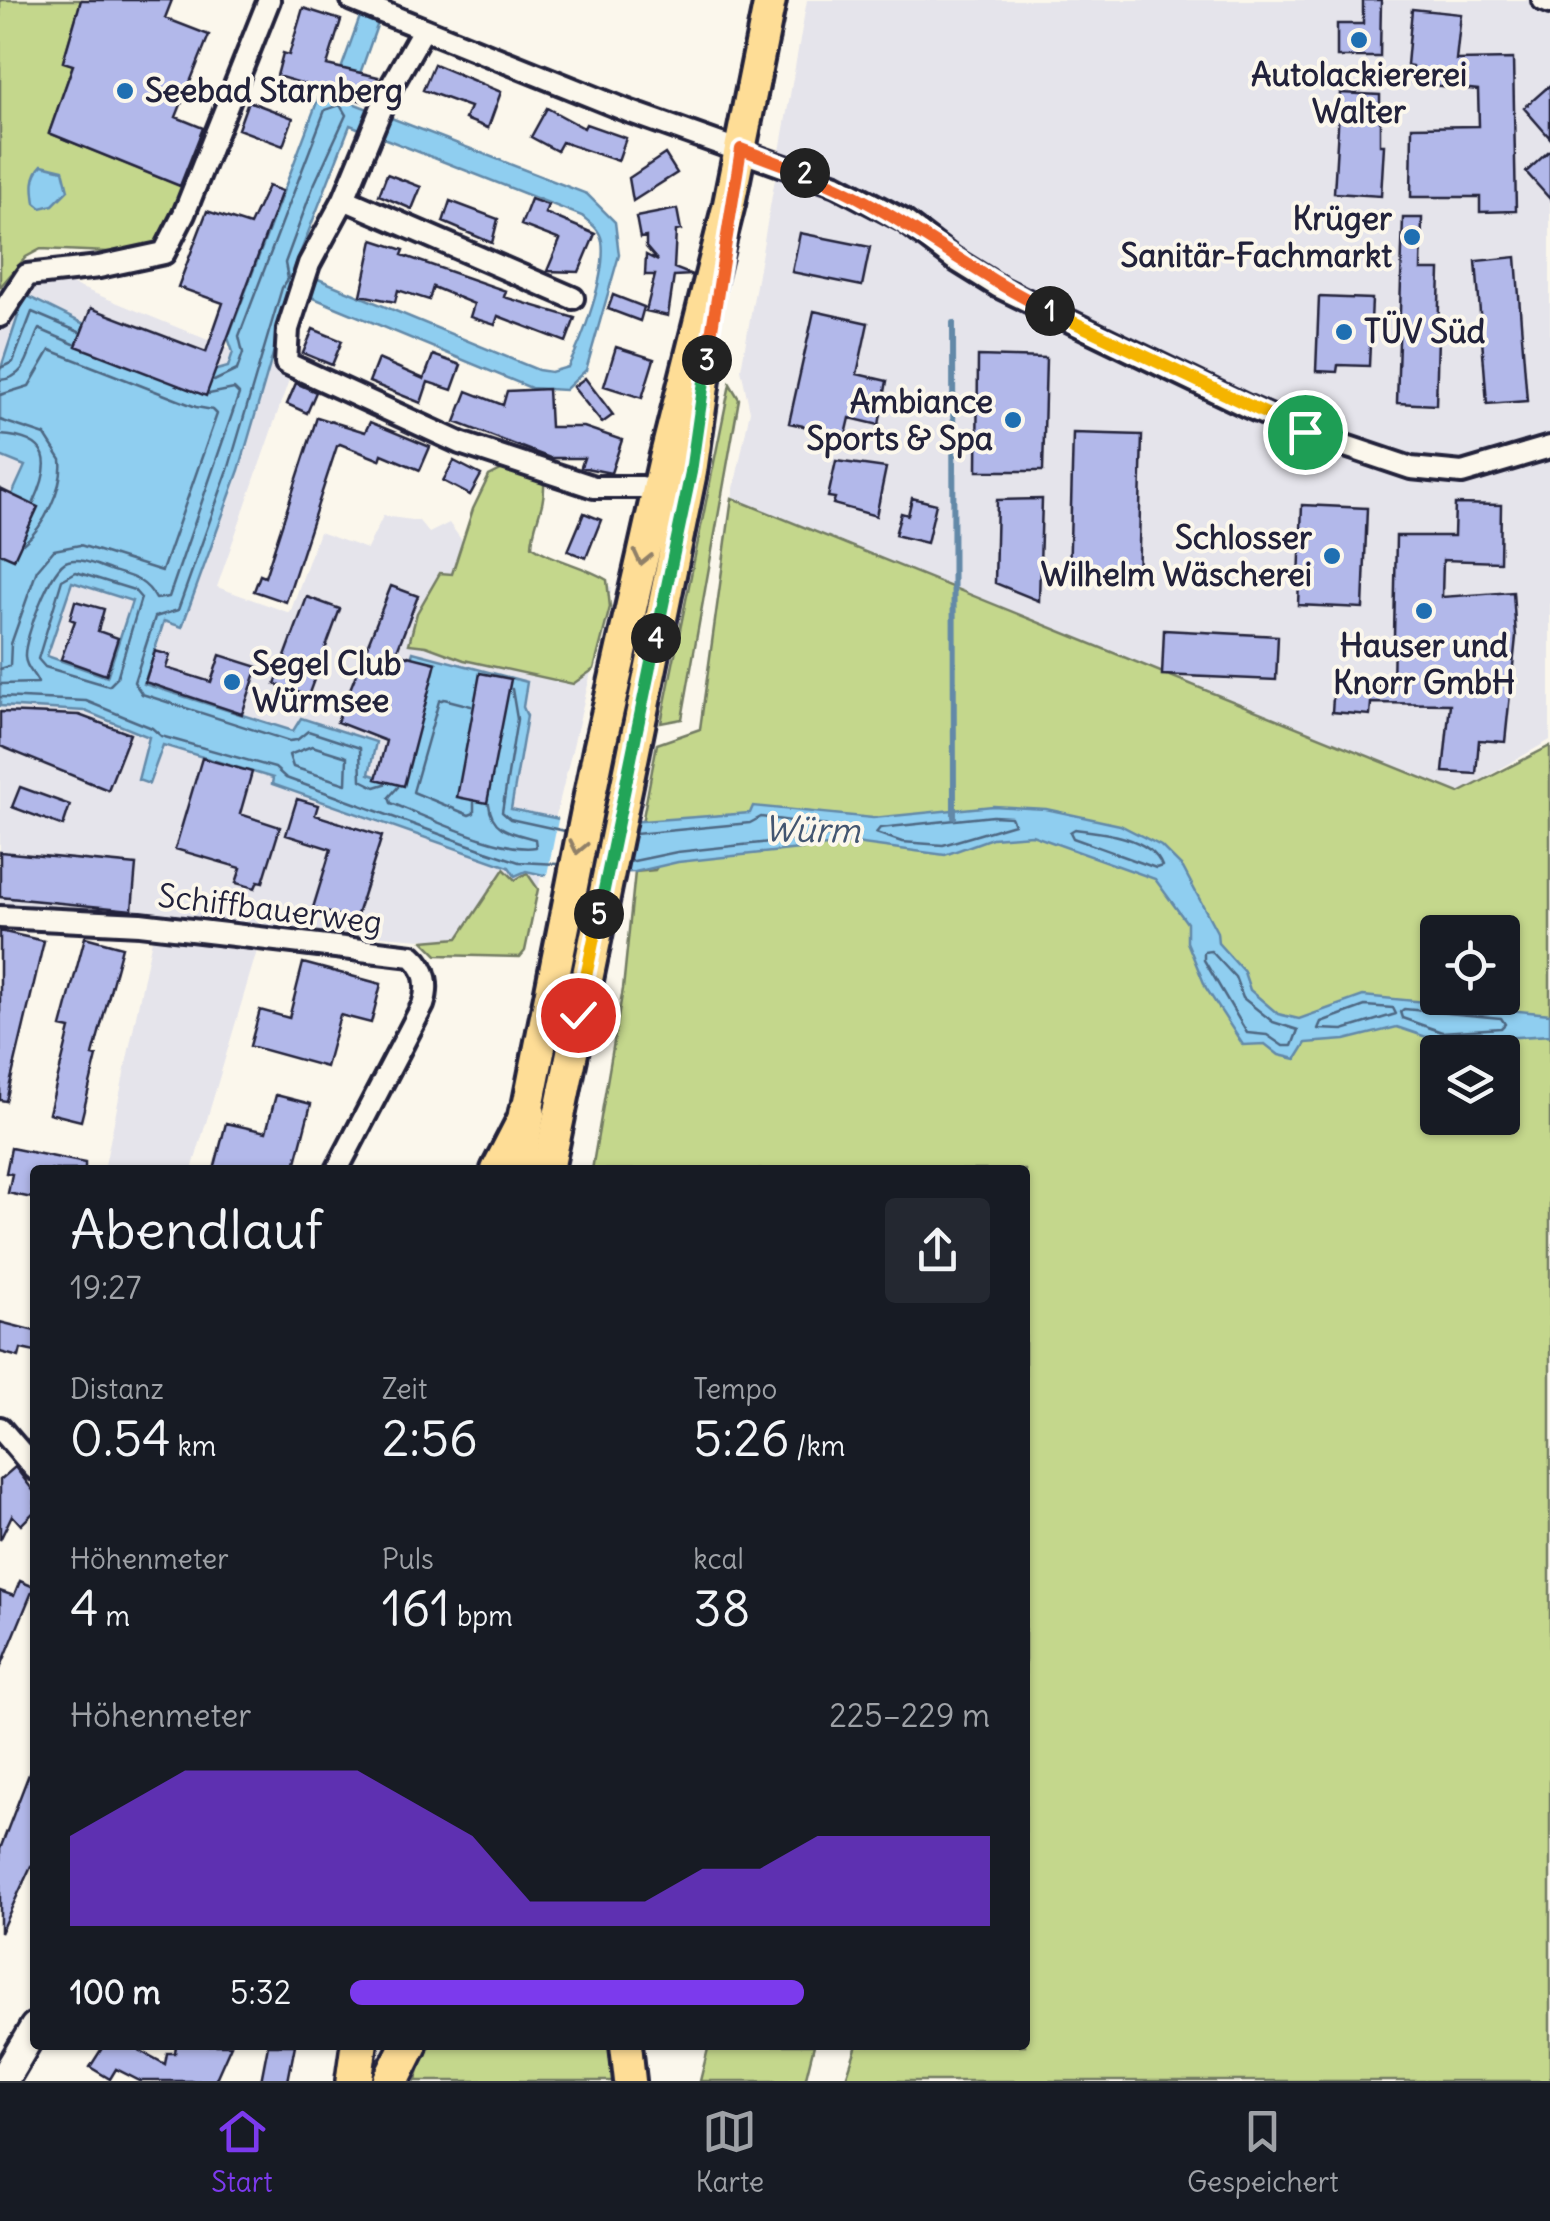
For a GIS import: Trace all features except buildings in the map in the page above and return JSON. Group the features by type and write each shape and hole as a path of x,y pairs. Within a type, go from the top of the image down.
{"highway":[{"path":"517,1165 527,1112"},
{"path":"354,2081 358,2050"},
{"path":"389,2081 392,2050"},
{"path":"389,2081 406,2050"}],"main road":[{"path":"549,1165 623,797 677,468 770,0"},
{"path":"500,1165 527,1112 588,800 677,468"},
{"path":"2,2081 30,2035"},
{"path":"627,2050 630,2081"}],"street":[{"path":"0,316 27,275 99,267 164,254 269,0"},
{"path":"1542,0 1550,3"},
{"path":"355,1 628,111 836,185 903,220 1000,287 1313,435 1410,468 1462,473 1550,447"},
{"path":"424,30 383,104 344,199 309,264 294,305 286,363 460,444 594,487 642,487"},
{"path":"344,199 572,298"},
{"name":"Schiffbauerweg","path":"0,917 140,924 412,956 420,963 426,982 423,1005 340,1165"},
{"path":"0,1428 30,1463"}],"shaded area":[{"path":"807,0 1550,0 1550,740 1459,793 732,498 750,411 741,369"},
{"path":"57,278 291,374 217,587 290,613 319,532 367,549 383,516 419,521 429,533 449,523 485,572 514,566 612,587 538,889 527,874 515,880 503,870 466,929 458,938 447,941 264,927 193,1165 105,1165 157,915 0,904 0,327 30,281"}],"green space":[{"path":"0,0 81,0 63,61 73,65 49,133 184,187 159,247 130,253 41,249 26,257 0,287"},
{"path":"730,384 739,399 682,719 661,723"},
{"path":"509,466 528,470 544,484 532,546 607,580 610,607 594,669 573,684 409,644 417,613 440,573 452,574 473,509 489,476"},
{"path":"732,498 1459,793 1550,746 1550,2081 845,2081 855,2050 1030,2050 1030,1165 593,1165 623,989 635,872 655,870 687,820 642,823 657,744 700,729"},
{"path":"504,869 515,880 527,873 538,889 525,951 520,957 437,955 423,941 458,938"},
{"path":"424,2050 612,2050 617,2081 416,2081"},
{"path":"708,2050 813,2050 805,2081 700,2081"}],"water":[{"name":"Würm","path":"366,0 386,0 350,102 587,194 615,222 619,255 586,370 565,390 531,388 292,289 239,470 182,627 164,621 144,684 293,731 301,718 376,742 369,774 378,777 413,652 527,682 523,707 527,716 511,809 588,825 750,813 753,806 873,818 993,806 1046,809 1120,825 1161,846 1183,868 1217,932 1218,943 1244,972 1250,990 1278,1014 1299,1019 1363,996 1420,1001 1420,1015 1520,1015 1520,1011 1550,1014 1550,1035 1420,1035 1397,1027 1345,1040 1306,1043 1296,1059 1279,1055 1265,1044 1243,1045 1206,988 1187,942 1187,923 1155,879 1032,835 992,838 945,855 855,843 678,862 635,872 544,875 526,871 515,876 509,867 272,784 273,778 163,745 149,784 138,780 149,737 85,711 0,706 0,521 25,466 0,456 0,371 25,295 80,322 210,372 228,367 233,352 228,338 320,94 331,97","holes":["350,125 582,216 602,241 601,270 587,323 568,367 551,372 294,269","72,582 132,601 107,677 47,656"]},
{"path":"42,165 63,170 68,190 53,205 41,208 35,203 33,188"}],"pier":[{"path":"559,815 588,820 639,818 626,877 546,880"}],"waterway":[{"path":"953,323 954,817"}],"place":[{"name":"Autolackiererei Walter","path":"1359,40"},
{"name":"Seebad Starnberg","path":"125,91"},
{"name":"Krüger Sanitär-Fachmarkt","path":"1412,237"},
{"name":"TÜV Süd","path":"1344,332"},
{"name":"Ambiance Sports & Spa","path":"1013,420"},
{"name":"Schlosser Wilhelm Wäscherei","path":"1332,556"},
{"name":"Hauser und Knorr GmbH","path":"1424,611"},
{"name":"Segel Club Würmsee","path":"232,682"}],"route":[{"path":"578,1015 691,472 729,204 741,149 836,185 903,220 954,259 1000,287 1305,432"}]}
